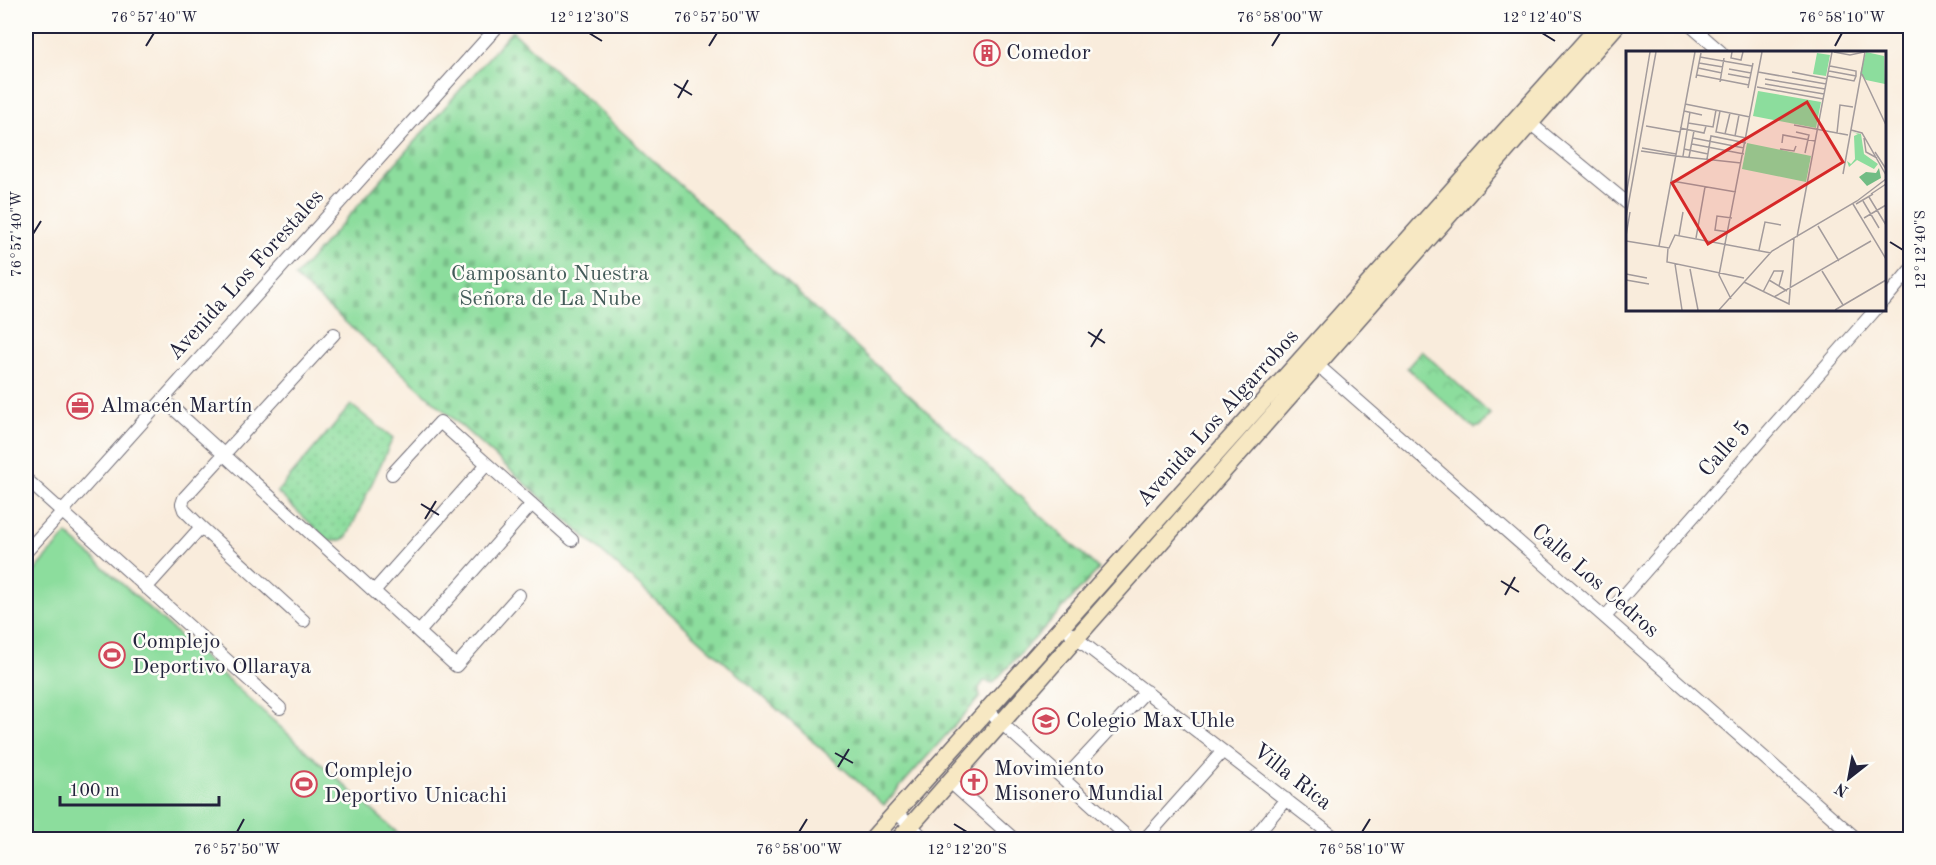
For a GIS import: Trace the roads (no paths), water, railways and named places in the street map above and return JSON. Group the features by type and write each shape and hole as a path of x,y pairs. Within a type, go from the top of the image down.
{"street":[{"name":"Avenida Los Forestales","path":"26,552 498,26"},
{"name":"Avenida Los Algarrobos","path":"1525,119 1599,26"},
{"name":"Avenida Los Algarrobos","path":"871,840 1061,627 1311,359 1525,119 1616,26"},
{"path":"1691,26 1720,51"},
{"path":"1525,119 1626,202"},
{"path":"1885,299 1911,270"},
{"name":"Calle 5","path":"1605,617 1875,310"},
{"path":"304,621 201,527 184,510 182,504 184,498 334,334"},
{"name":"Avenida Los Algarrobos","path":"898,840 1076,638 1311,359"},
{"name":"Calle Los Cedros","path":"1311,359 1858,840"},
{"path":"163,399 456,666 519,595"},
{"path":"392,474 440,422 572,540"},
{"path":"374,591 486,464"},
{"path":"26,479 280,708"},
{"path":"419,632 532,504"},
{"path":"146,588 201,527"},
{"name":"Villa Rica","path":"1061,627 1338,840"},
{"path":"1064,779 1146,691"},
{"path":"987,710 1131,840"},
{"path":"1144,840 1223,751"},
{"path":"950,782 1015,840"},
{"path":"1252,840 1286,799"},
{"path":"896,812 926,840"}],"place":[{"name":"Comedor","path":"987,53"},
{"name":"Almacén Martín","path":"80,406"},
{"name":"Complejo Deportivo Ollaraya","path":"112,655"},
{"name":"Colegio Max Uhle","path":"1046,721"},
{"name":"Movimiento Misonero Mundial","path":"974,782"},
{"name":"Complejo Deportivo Unicachi","path":"304,784"}],"park label":[{"name":"Camposanto Nuestra Señora de La Nube","path":"550,286"}]}
